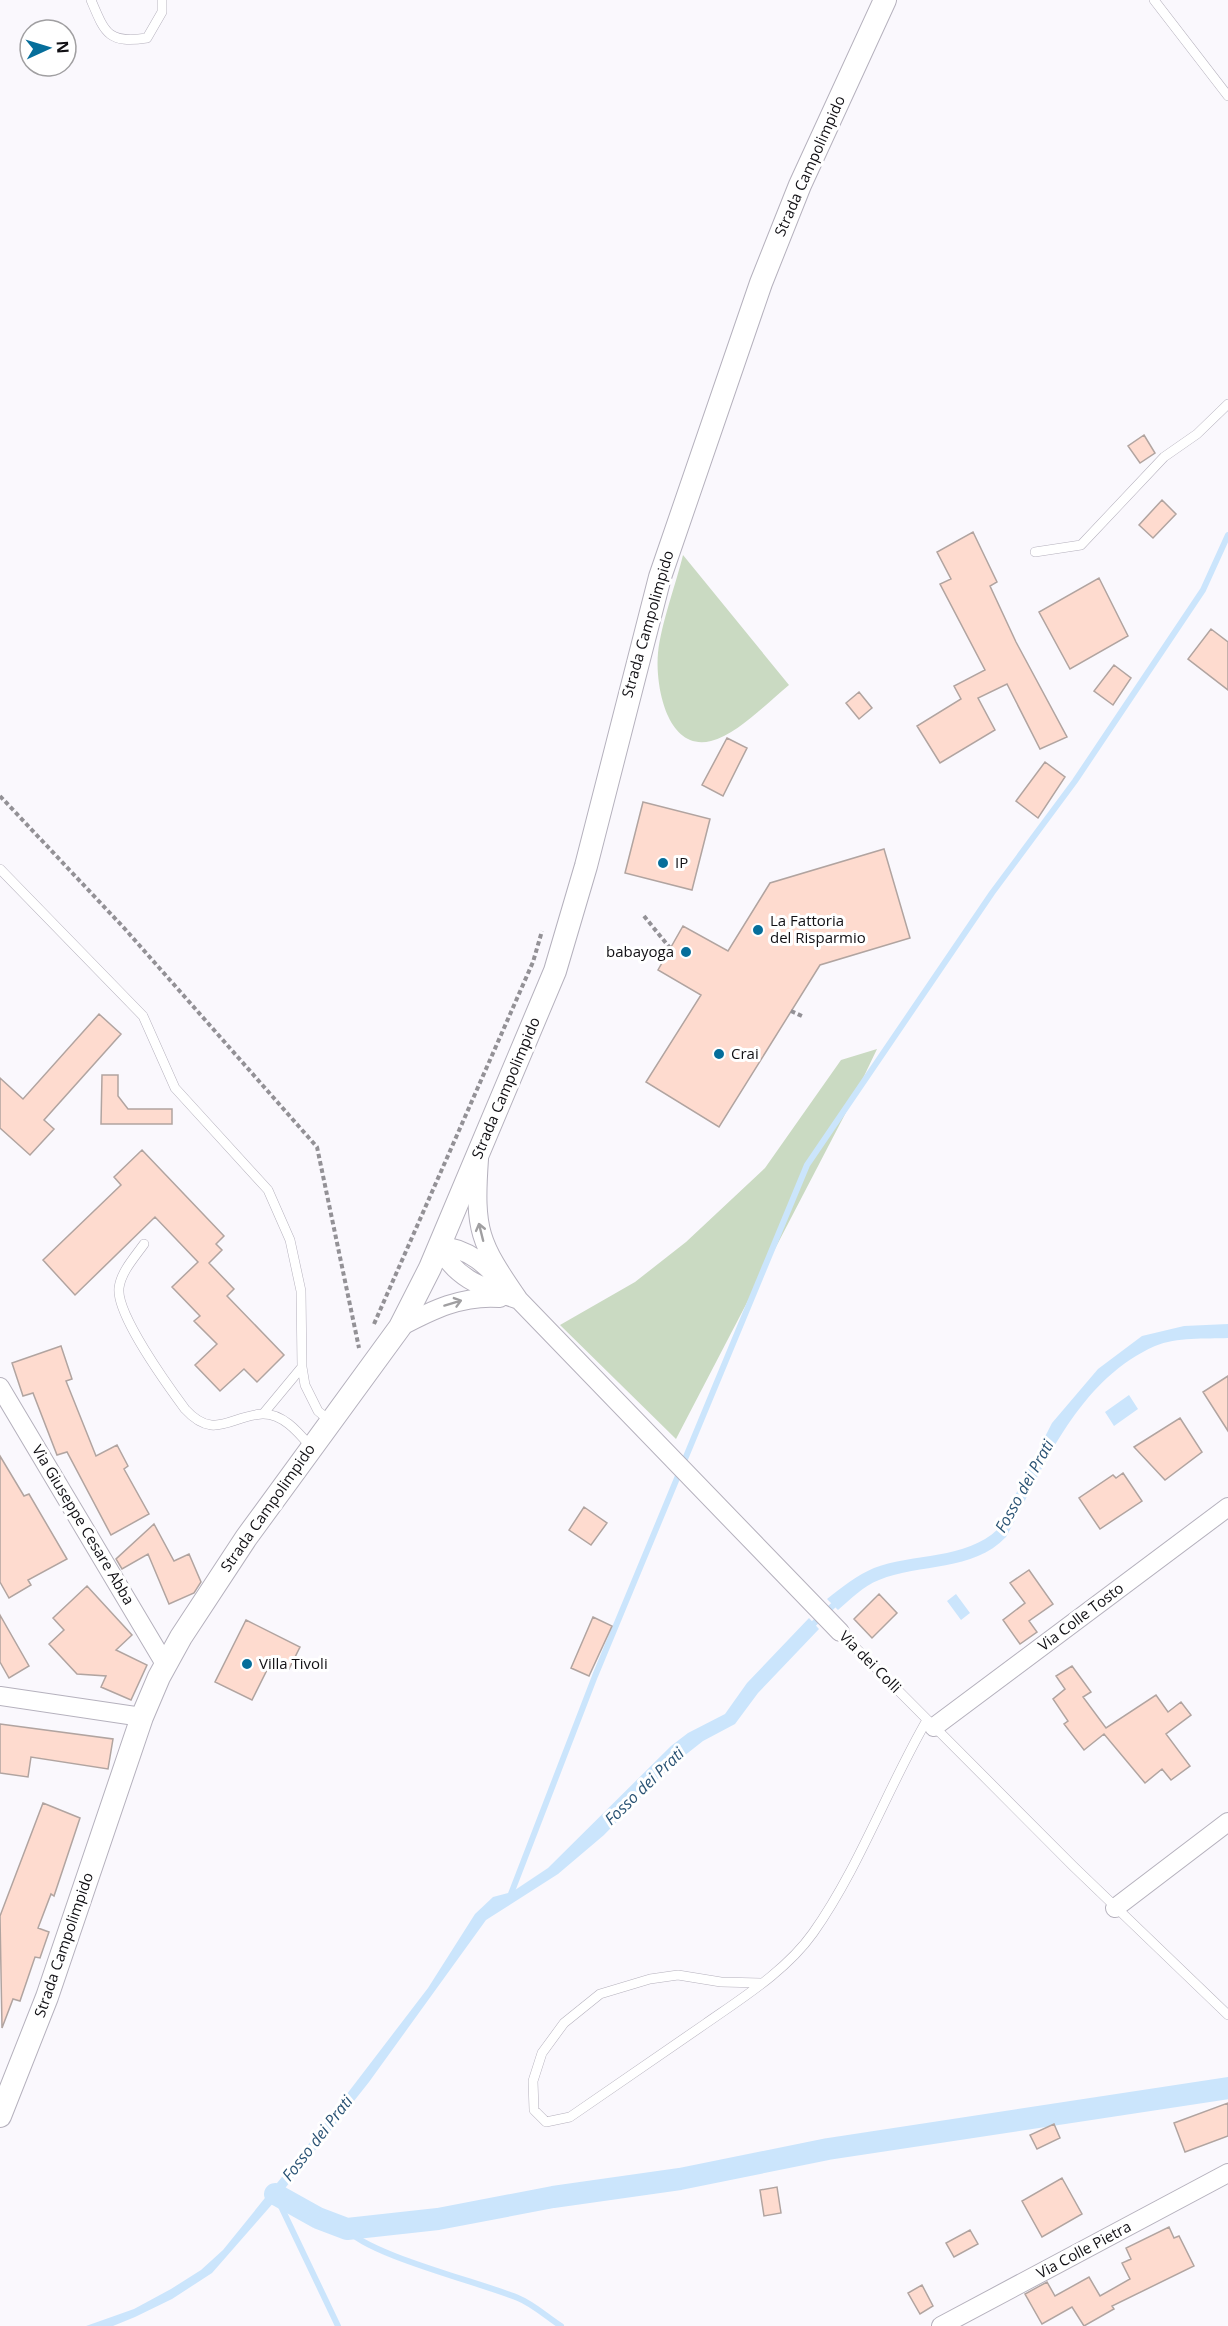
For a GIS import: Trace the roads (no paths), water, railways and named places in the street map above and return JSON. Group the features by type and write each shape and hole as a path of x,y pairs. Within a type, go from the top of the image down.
{"street":[{"name":"Strada Campolimpido","path":"0,2116 47,1997 142,1717 165,1664 246,1538 400,1327 420,1290 480,1152 561,951 586,866 646,625 683,503 786,218 885,0"},
{"name":"Via dei Colli","path":"480,1152 477,1209 482,1238 493,1262 519,1300 840,1632"},
{"name":"Via dei Colli","path":"439,1246 451,1266 467,1280 519,1300"},
{"path":"400,1327 461,1300 488,1297 519,1300"},
{"name":"Via Giuseppe Cesare Abba","path":"0,1387 165,1664"},
{"name":"Via Colle Tosto","path":"930,1723 1228,1507"},
{"path":"0,1696 142,1717"},
{"path":"1115,1908 1228,1822"},
{"name":"Via Colle Pietra","path":"941,2326 1228,2173"}],"lane":[{"path":"90,0 103,28 112,37 127,41 147,38 162,12 162,0"},
{"path":"1154,0 1228,96"},
{"path":"1035,552 1081,545 1164,457 1197,434 1228,404"},
{"path":"0,869 143,1016 175,1088 268,1190 290,1240 302,1291 302,1366 310,1399 318,1411 330,1421"},
{"path":"144,1244 121,1278 119,1300 128,1321 191,1415 206,1424 231,1424 263,1414 302,1366"},
{"path":"263,1414 286,1421 311,1447"},
{"name":"Via dei Colli","path":"840,1632 1115,1908 1228,2016"},
{"path":"761,1983 721,1982 678,1975 650,1978 600,1994 564,2023 542,2053 533,2082 534,2110 546,2122 570,2117 761,1983 812,1934 930,1723"}],"water":[{"path":"1228,1324 1228,1338 1182,1340 1155,1346 1128,1361 1104,1381 1066,1428 1049,1455 1006,1537 993,1548 962,1562 912,1571 879,1580 862,1589 838,1610 827,1599 855,1578 874,1568 889,1563 955,1551 985,1539 998,1529 1052,1423 1098,1369 1142,1336 1184,1326"},
{"path":"1129,1395 1138,1409 1114,1426 1105,1412"},
{"path":"956,1594 970,1613 961,1620 947,1601"},
{"path":"809,1618 819,1629 758,1693 735,1724 703,1741 670,1767 604,1835 558,1874 486,1920 369,2082 275,2201 212,2273 172,2299 135,2317 113,2326 86,2326 134,2309 171,2289 201,2270 223,2250 311,2141 428,1988 475,1914 493,1897 512,1892 548,1868 671,1746 688,1733 725,1714 747,1683"}],"waterway":[{"path":"509,1899 595,1676 807,1165 992,893 1075,781 1203,590 1228,535"},
{"name":"Fosso dei Prati","path":"809,1628 839,1600"},
{"path":"275,2194 318,2218 347,2229 438,2219 553,2197 680,2179 828,2149 1228,2088"},
{"path":"275,2194 338,2326"},
{"path":"347,2229 358,2239 400,2258 518,2298 561,2326"}],"place":[{"name":"IP","path":"663,863"},
{"name":"La Fattoria del Risparmio","path":"758,930"},
{"name":"babayoga","path":"686,952"},
{"name":"Crai","path":"719,1054"},
{"name":"Villa Tivoli","path":"247,1664"}]}
